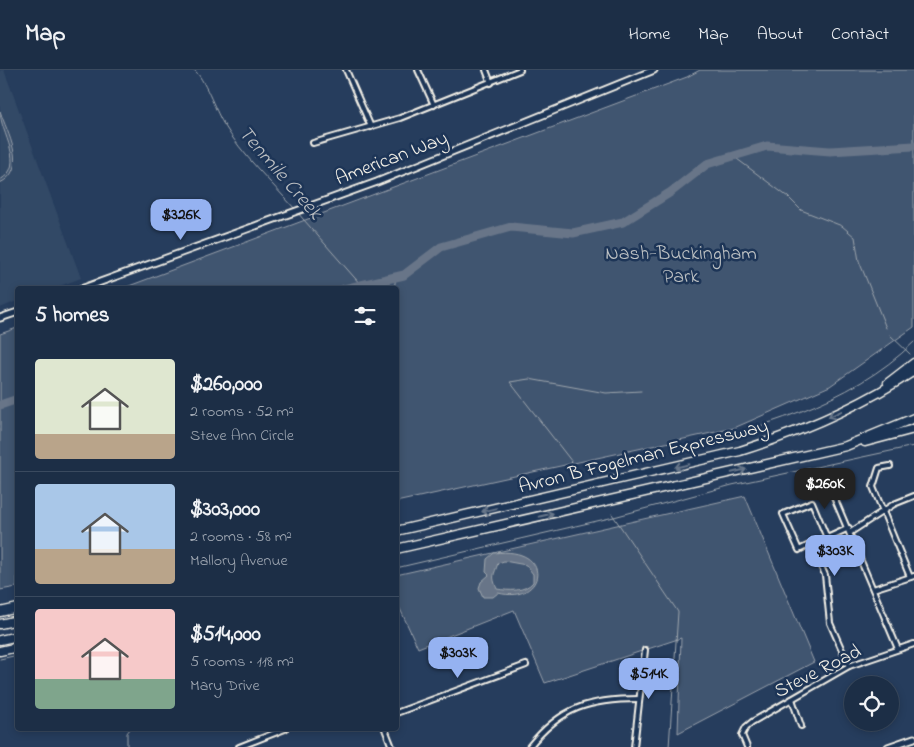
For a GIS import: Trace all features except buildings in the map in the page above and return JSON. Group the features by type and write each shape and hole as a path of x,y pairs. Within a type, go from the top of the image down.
{"highway":[{"path":"879,391 914,363"},
{"name":"Avron B Fogelman Expressway","path":"399,530 720,457 792,433 879,391 914,371"},
{"name":"Avron B Fogelman Expressway","path":"399,548 846,446 914,418"},
{"path":"846,446 914,429"},
{"path":"0,612 15,609"},
{"path":"0,624 15,621"},
{"path":"0,640 15,637"},
{"path":"0,651 15,648"}],"main road":[{"name":"American Way","path":"89,286 432,160 654,70"},
{"path":"0,318 15,313"},
{"path":"888,747 914,738"}],"street":[{"path":"346,70 371,127"},
{"path":"418,70 434,105"},
{"path":"486,70 491,83"},
{"path":"313,143 371,127 434,105 520,70"},
{"path":"873,589 912,577 873,487 879,468 890,466"},
{"path":"827,538 812,502 782,514 799,550 850,530 884,512 894,504 914,496"},
{"path":"834,497 850,530 898,649"},
{"path":"811,544 825,574 830,624 849,666"},
{"name":"Steve Road","path":"747,747 742,735 746,727 752,722 849,666 914,644"},
{"path":"634,747 645,650"},
{"path":"399,712 526,665"},
{"path":"529,747 556,720 570,711 600,700 639,699"},
{"path":"792,699 801,726"},
{"path":"239,747 280,731"},
{"path":"386,731 392,747"}],"shaded area":[{"path":"0,70 4,70 81,278 60,286 15,286 15,302 0,308"},
{"path":"494,553 513,553 527,558 535,565 537,574 534,584 526,591 514,594 498,593 493,597 483,597 479,588 481,582 489,575 486,572 487,559","holes":["504,561 526,565 533,574 533,582 530,585 516,590 497,589 494,573 498,563"]}],"green space":[{"name":"Nash-Buckingham Park","path":"700,70 914,70 914,327 830,386 734,428 399,501 399,286 129,286 687,77"},
{"path":"0,111 11,140 15,160 9,177 0,183 0,180 8,174 12,157"},
{"path":"15,329 15,587 0,590 0,334"},
{"path":"745,496 814,662 678,733 681,638 545,683 514,610 418,648 399,607 399,574"}],"waterway":[{"name":"Tenmile Creek","path":"194,70 202,79 231,135 248,157 295,209"},
{"path":"357,286 404,275 441,247 511,227 573,233 623,222 671,192 707,164 767,146 830,151 914,146"},
{"path":"733,156 788,197 801,210 842,226 855,237 859,261 886,328"},
{"name":"Tenmile Creek","path":"297,212 361,285"},
{"path":"394,286 396,277"},
{"path":"890,335 910,354"},
{"path":"672,451 800,412 861,382 889,364 914,342"},
{"path":"582,475 510,382 529,379 606,393 641,391"},
{"path":"0,405 15,400"},
{"path":"399,567 614,517 732,485 914,446"},
{"path":"612,514 678,612 669,747"},
{"path":"0,659 15,656"},
{"path":"127,747 128,731"}]}
